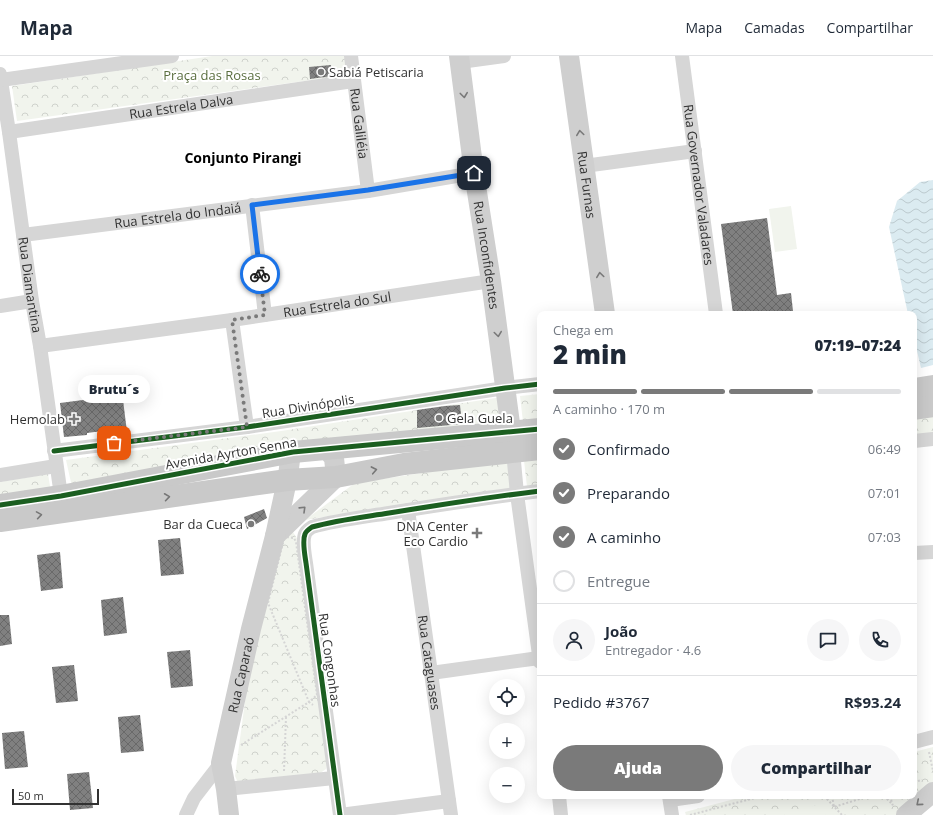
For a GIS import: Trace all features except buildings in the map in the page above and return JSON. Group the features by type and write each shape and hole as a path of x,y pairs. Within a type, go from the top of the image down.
{"main road":[{"path":"917,389 933,386"},
{"path":"917,408 933,406"},
{"name":"Avenida Ayrton Senna","path":"0,521 287,480 336,477 512,441 537,430"},
{"name":"Avenida Ayrton Senna","path":"0,505 61,496 292,452 327,449 512,441 537,448"}],"street":[{"path":"0,77 172,56"},
{"name":"Rua Galiléia","path":"351,56 368,190"},
{"path":"460,59 504,56"},
{"name":"Rua Furnas","path":"569,56 605,311"},
{"name":"Rua Governador Valadares","path":"682,56 716,311"},
{"name":"Rua Inconfidentes","path":"460,59 474,173 491,280 512,441"},
{"name":"Rua Diamantina","path":"0,77 61,496"},
{"name":"Rua Estrela Dalva","path":"9,132 353,81"},
{"path":"584,166 695,151"},
{"name":"Rua Estrela do Indaiá","path":"24,235 368,190 474,173"},
{"path":"252,205 265,315"},
{"name":"Rua Estrela do Sul","path":"40,346 232,320 491,280"},
{"path":"0,306 32,300"},
{"path":"232,320 247,427"},
{"name":"Rua Divinópolis","path":"54,451 247,427 537,384"},
{"path":"917,441 933,439"},
{"path":"512,441 517,494 536,604 537,618"},
{"path":"275,536 336,477 334,458 327,449"},
{"name":"Rua Caparaó","path":"229,815 221,763 251,629 275,536 292,452"},
{"path":"0,475 56,466"},
{"path":"408,510 537,491"},
{"name":"Rua Congonhas","path":"340,815 306,563 304,541 305,534 308,530 319,525 408,510"},
{"name":"Rua Cataguases","path":"408,510 450,808"},
{"path":"917,553 933,552"},
{"path":"432,673 537,660"},
{"path":"917,741 933,737"},
{"path":"186,815 194,798 221,763"},
{"path":"226,790 334,778"},
{"path":"899,810 933,792"},
{"path":"559,799 561,815"},
{"path":"670,799 672,815"},
{"path":"340,815 450,808"}],"path":[{"path":"242,738 240,745 309,702 316,695 296,542 294,538 287,537 284,540 267,609"},
{"path":"268,603 309,702 318,709"},
{"path":"283,777 286,717"},
{"path":"929,752 933,771"},
{"path":"690,815 751,799"},
{"path":"827,799 842,815"},
{"path":"833,799 834,807"},
{"path":"834,807 859,799"},
{"path":"887,799 899,810"}],"green space":[{"name":"Praça das Rosas","path":"212,56 346,56 348,75 17,121 12,86"},
{"path":"791,206 797,249 775,252 769,209"},
{"path":"537,394 537,420 523,422 520,396"},
{"path":"502,397 506,429 282,444 234,450 205,460 72,487 66,460 281,431"},
{"path":"933,414 933,433 917,436 917,417"},
{"path":"537,457 537,487 527,486 524,461"},
{"path":"509,460 511,488 305,520 355,483"},
{"path":"48,474 51,492 0,500 0,482"},
{"path":"293,532 298,540 327,762 326,769 319,774 240,787 235,776 248,679 282,536"},
{"path":"933,747 933,790 905,815 686,815 685,812 735,799 917,799 917,751"},
{"path":"823,803 826,815 782,815"}],"water":[{"path":"933,180 933,365 921,368 917,351 917,311 907,311 889,227 897,201 920,182"}],"cycle path":[{"path":"54,451 247,427 537,384"},
{"path":"0,505 61,496 293,452 537,429"},
{"path":"340,815 304,553 305,533 312,527 341,521 464,501 537,491"}],"way so far":[{"path":"114,443 247,427 232,320 265,315 260,274"}],"place":[{"name":"Sabiá Petiscaria","path":"321,72"},
{"name":"Gela Guela","path":"439,418"},
{"name":"Hemolab","path":"74,419"},
{"name":"Brutu´s","path":"114,443"},
{"name":"Bar da Cueca","path":"251,524"},
{"name":"DNA Center Eco Cardio","path":"477,533"}],"district":[{"name":"Conjunto Pirangi","path":"243,158"}],"route":[{"path":"260,274 252,205 368,190 474,173"}]}
